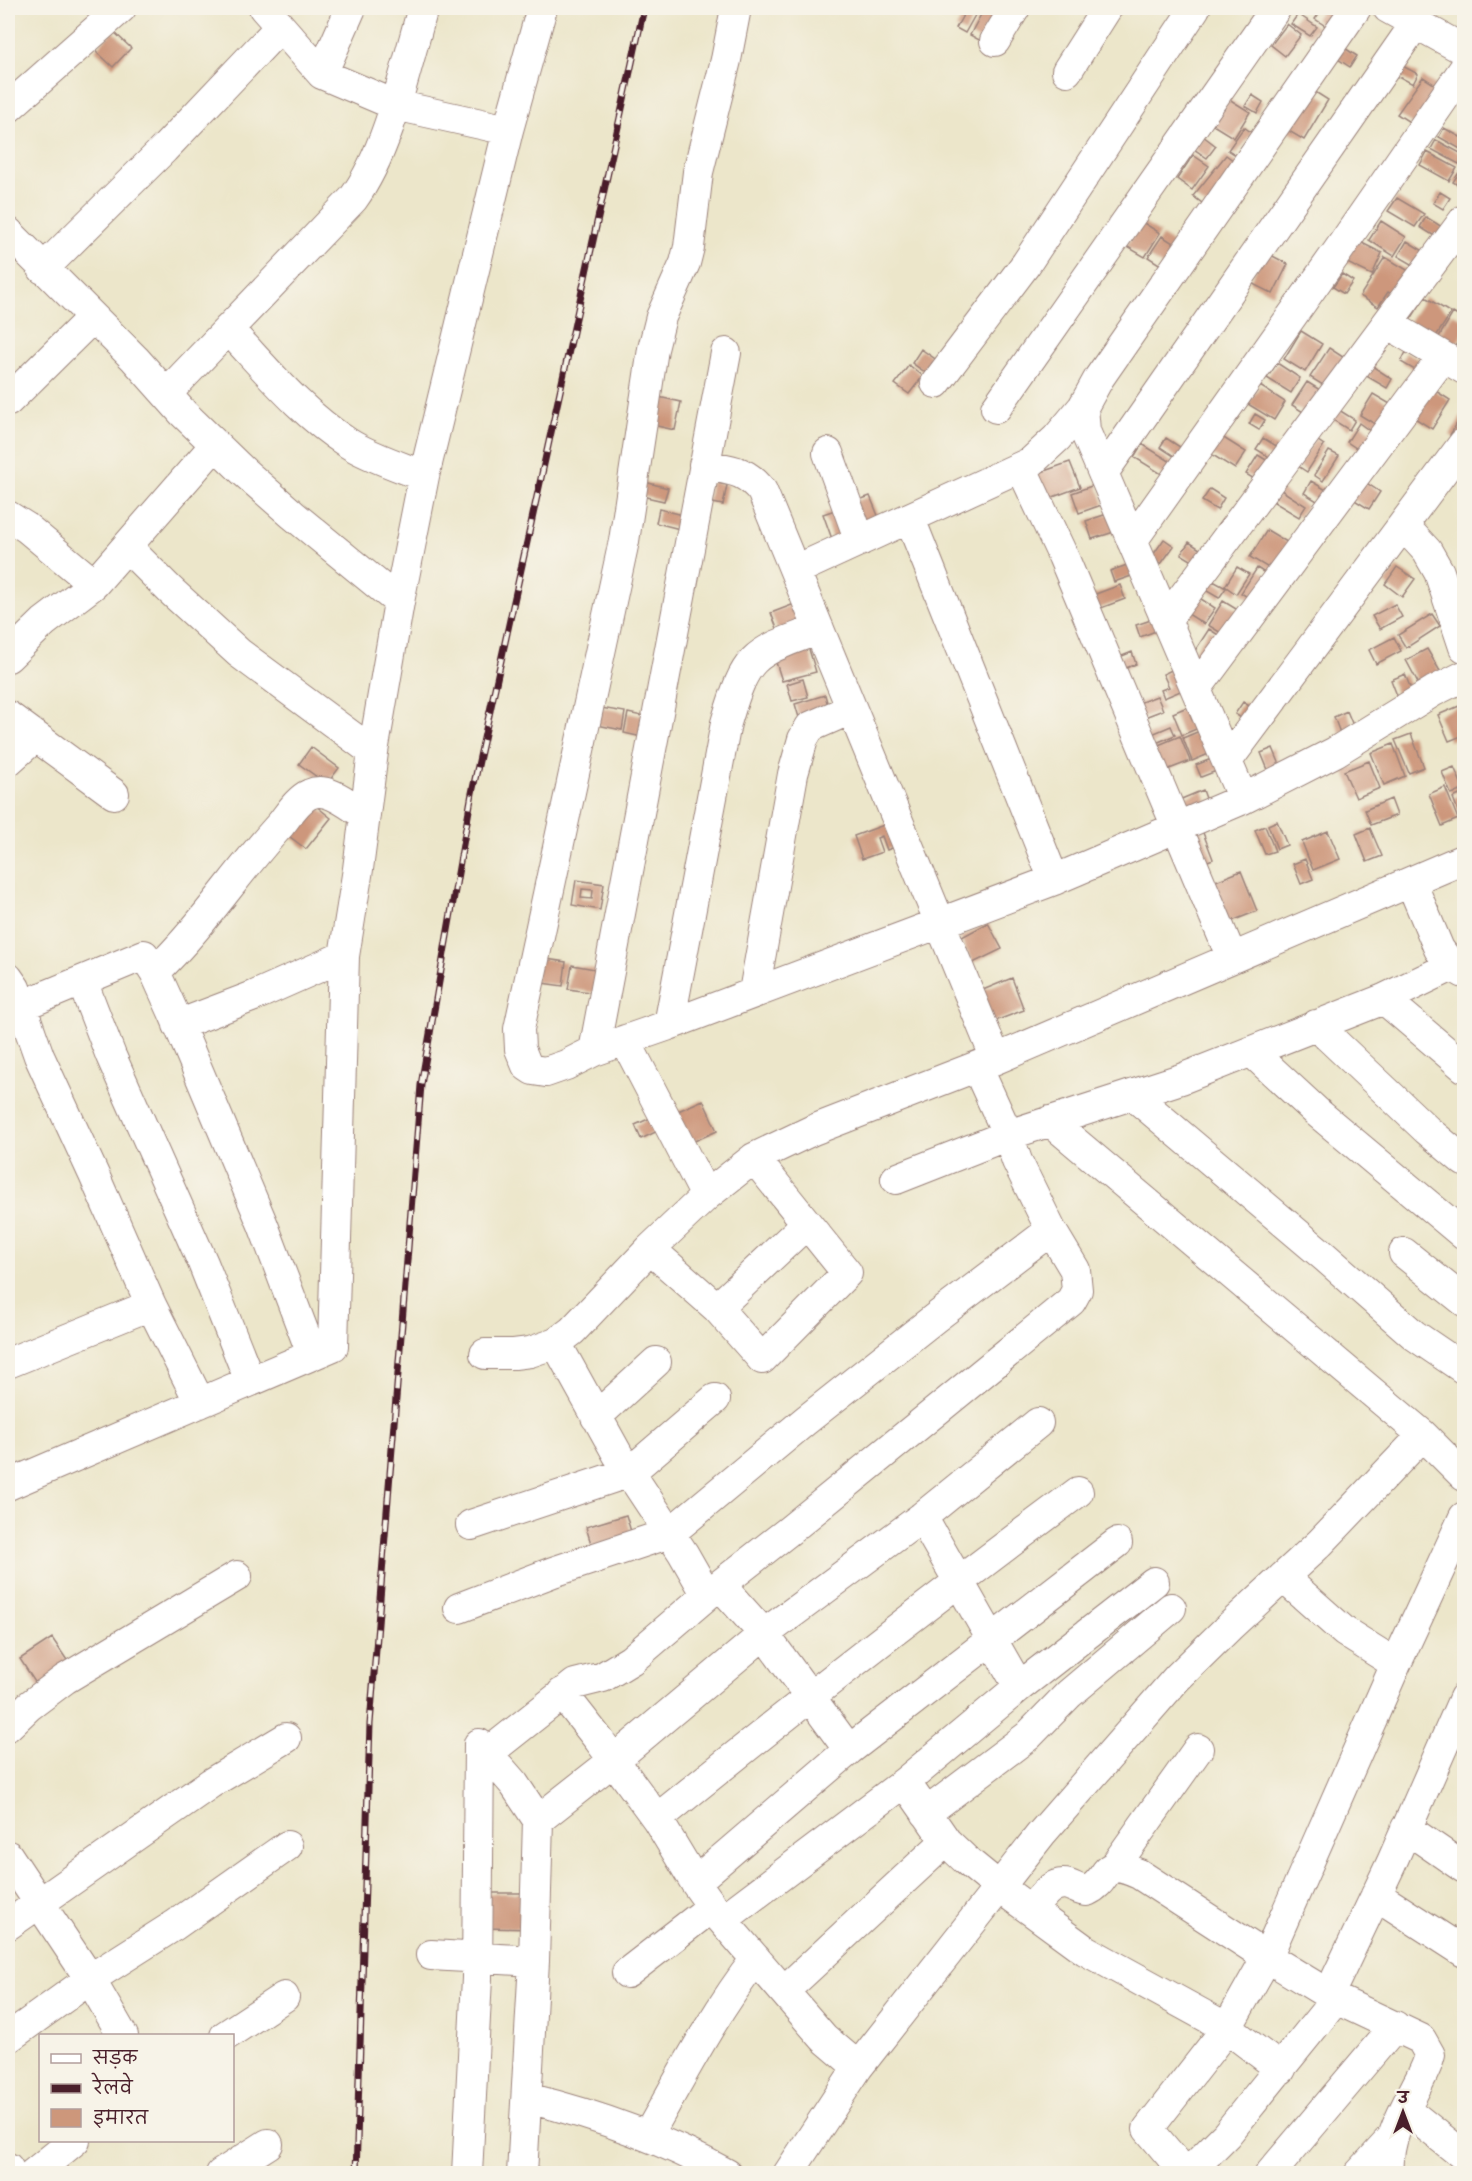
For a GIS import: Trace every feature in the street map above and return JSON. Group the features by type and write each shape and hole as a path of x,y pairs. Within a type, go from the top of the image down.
{"street":[{"path":"8,108 121,8"},
{"path":"322,74 351,8"},
{"path":"166,394 358,192 371,173 395,105 423,8"},
{"path":"8,1485 333,1346 344,956 373,752 424,476 508,130 542,8"},
{"path":"736,8 726,60 698,172 689,247 685,263 661,317 653,349 624,541 519,1029 520,1049 527,1066 546,1072 566,1065 594,1050 669,1025 1053,880 1243,799 1335,752 1464,676"},
{"path":"1066,71 1107,8"},
{"path":"936,383 1026,264 1195,8"},
{"path":"996,408 1276,8"},
{"path":"796,570 1021,468 1057,438 1083,407 1106,369 1356,8"},
{"path":"1388,8 1464,50"},
{"path":"995,41 1008,10"},
{"path":"43,268 164,148 272,17 322,74 395,105 508,130"},
{"path":"1103,473 1416,23"},
{"path":"1132,541 1464,69"},
{"path":"1166,620 1464,220"},
{"path":"8,232 215,445 293,516 399,602"},
{"path":"8,401 92,318"},
{"path":"1196,689 1458,363 1388,324"},
{"path":"228,329 300,405 325,427 350,445 424,476"},
{"path":"594,1050 726,353"},
{"path":"1083,407 1085,431 1243,799"},
{"path":"8,657 44,622 94,584 215,445"},
{"path":"1227,761 1463,449"},
{"path":"828,453 860,541"},
{"path":"488,1753 575,1684 616,1671 1071,1301 1077,1290 1075,1270 1051,1230 1017,1161 939,924 762,491 752,479 734,471 704,465"},
{"path":"1021,468 1063,556 1233,958"},
{"path":"8,516 27,528 94,584"},
{"path":"910,519 1053,880"},
{"path":"1404,526 1427,551 1439,572 1464,647"},
{"path":"127,547 239,653 373,752"},
{"path":"669,1025 726,723 736,690 744,672 756,656 775,645 819,629"},
{"path":"754,992 793,774 803,740 810,727 851,709"},
{"path":"8,716 114,794"},
{"path":"8,761 35,737"},
{"path":"155,972 196,930 260,846 301,800 311,793 324,793 334,796 364,814"},
{"path":"484,1354 530,1352 556,1343 572,1331 705,1196 754,1158 813,1130 986,1063 1464,861"},
{"path":"896,1179 1008,1135 1133,1095 1252,1052 1458,970 1439,949 1411,882"},
{"path":"21,1006 144,955 155,972 263,1225 312,1354"},
{"path":"178,1025 254,996 344,956"},
{"path":"8,978 15,988 39,1056 151,1305 200,1403"},
{"path":"82,981 111,1056 203,1263 250,1381"},
{"path":"1384,999 1464,1066"},
{"path":"1316,1025 1464,1161"},
{"path":"625,1040 705,1196"},
{"path":"1252,1052 1318,1113 1464,1234"},
{"path":"1133,1095 1414,1335 1464,1369"},
{"path":"1050,1122 1423,1435 1464,1476"},
{"path":"651,1249 717,1308 762,1359 847,1273 754,1158"},
{"path":"717,1308 806,1224"},
{"path":"459,1608 554,1572 670,1533 805,1420 1051,1230"},
{"path":"1404,1253 1464,1301"},
{"path":"8,1363 151,1305"},
{"path":"556,1343 596,1417 670,1533 714,1590 764,1634 849,1750"},
{"path":"596,1417 656,1362"},
{"path":"471,1526 630,1472 715,1399"},
{"path":"538,1820 613,1761 764,1634 922,1517 1038,1423"},
{"path":"788,2174 858,2067 1041,1834 1178,1678 1320,1543 1423,1435"},
{"path":"657,1819 810,1695 958,1580 1078,1492"},
{"path":"922,1517 1019,1687"},
{"path":"1464,1517 1455,1563 1396,1664 1267,1957 1227,2028 1148,2129 1187,2174 1226,2135 1281,2069 1333,1996 1464,1698"},
{"path":"695,1882 849,1750 1117,1543"},
{"path":"8,1726 29,1706 65,1679 237,1576"},
{"path":"1283,1577 1345,1632 1396,1664"},
{"path":"627,1973 717,1914 905,1782 1019,1687 1154,1582"},
{"path":"926,1813 1028,1736 1069,1694 1171,1608"},
{"path":"562,1693 657,1819 717,1914 824,2038 858,2067"},
{"path":"8,1925 211,1783 286,1738"},
{"path":"467,2174 478,1957 479,1744 514,1784 538,1820 534,1961 522,2174"},
{"path":"1114,1867 1198,1749"},
{"path":"905,1782 946,1841 999,1887 1076,1943 1118,1969 1227,2028 1281,2069"},
{"path":"1406,1828 1464,1868"},
{"path":"784,1991 946,1841"},
{"path":"8,2038 90,1979 175,1925 287,1846"},
{"path":"8,1856 90,1979 122,2034"},
{"path":"1030,1910 1056,1884 1066,1884 1087,1892 1108,1870 1121,1867 1139,1874 1267,1957 1333,1996 1420,2039 1430,2055 1427,2067 1393,2137 1389,2152 1389,2174"},
{"path":"1376,1895 1464,1952"},
{"path":"431,1955 534,1961"},
{"path":"648,2135 700,2042 737,1983 756,1959"},
{"path":"228,2034 284,1997"},
{"path":"1270,2174 1395,2026"},
{"path":"527,2098 569,2108 648,2135 692,2154 728,2174"},
{"path":"1405,2109 1464,2156"},
{"path":"1359,2174 1393,2137"},
{"path":"33,2174 73,2142"},
{"path":"221,2174 268,2144"},
{"path":"8,2168 11,2174"}],"building":[{"path":"916,8 937,8 932,16"},
{"path":"967,8 979,8 965,33 956,28"},
{"path":"1323,8 1340,8 1327,27 1315,19"},
{"path":"984,9 1004,20 990,46 970,35"},
{"path":"1298,14 1317,27 1310,36 1291,24"},
{"path":"1287,24 1301,35 1285,56 1271,45"},
{"path":"113,31 131,48 113,67 95,50"},
{"path":"1340,45 1357,56 1350,67 1332,55"},
{"path":"1395,62 1418,74 1413,84 1390,72"},
{"path":"1423,77 1445,91 1420,129 1397,114"},
{"path":"1309,88 1328,100 1304,140 1284,128"},
{"path":"1252,95 1263,102 1257,113 1245,106"},
{"path":"1229,99 1250,112 1234,138 1213,125"},
{"path":"1244,127 1252,133 1236,155 1228,150"},
{"path":"1444,128 1464,139 1464,151 1439,137"},
{"path":"1203,136 1216,146 1207,158 1194,149"},
{"path":"1436,140 1464,155 1459,164 1431,149"},
{"path":"1427,152 1457,168 1449,181 1420,165"},
{"path":"1193,155 1209,166 1192,190 1177,179"},
{"path":"1226,155 1242,167 1210,209 1193,196"},
{"path":"1460,171 1464,174 1464,189 1453,182"},
{"path":"1440,192 1450,198 1443,209 1433,203"},
{"path":"1397,198 1424,214 1415,227 1388,211"},
{"path":"1426,217 1450,232 1444,242 1420,227"},
{"path":"1381,221 1406,237 1394,256 1369,240"},
{"path":"1142,222 1160,233 1145,257 1126,246"},
{"path":"1162,236 1181,248 1167,269 1148,257"},
{"path":"1356,240 1382,253 1372,275 1345,262"},
{"path":"1407,241 1433,257 1424,271 1398,256"},
{"path":"1265,252 1288,264 1273,294 1249,282"},
{"path":"1385,257 1414,274 1399,298 1388,292 1378,307 1360,296"},
{"path":"1342,274 1353,281 1344,294 1333,287"},
{"path":"1425,297 1451,313 1435,338 1409,322"},
{"path":"1453,313 1464,320 1464,332 1453,350 1437,340"},
{"path":"1301,331 1322,344 1305,372 1284,359"},
{"path":"1329,348 1352,363 1334,392 1310,377"},
{"path":"921,349 941,363 932,377 912,363"},
{"path":"1406,352 1431,367 1425,376 1401,362"},
{"path":"1277,363 1300,378 1291,393 1267,378"},
{"path":"1369,364 1392,379 1387,388 1363,374"},
{"path":"909,365 923,376 909,394 895,384"},
{"path":"1307,382 1328,395 1314,419 1292,405"},
{"path":"1260,386 1285,402 1274,420 1248,404"},
{"path":"1428,386 1450,400 1432,429 1410,415"},
{"path":"1373,394 1397,408 1383,429 1360,415"},
{"path":"654,396 681,402 675,430 648,424"},
{"path":"1331,405 1355,420 1349,430 1325,415"},
{"path":"1255,414 1265,420 1259,430 1249,424"},
{"path":"1462,415 1464,416 1464,434 1460,441 1450,435"},
{"path":"1359,423 1378,437 1365,454 1347,442"},
{"path":"1222,437 1246,452 1235,469 1211,454"},
{"path":"1166,438 1186,451 1180,460 1160,447"},
{"path":"1263,438 1288,453 1281,464 1256,449"},
{"path":"1315,439 1324,445 1307,472 1298,466"},
{"path":"1142,444 1176,465 1168,478 1134,457"},
{"path":"1329,451 1339,456 1323,481 1314,475"},
{"path":"1258,455 1276,466 1264,485 1246,474"},
{"path":"1070,462 1080,487 1042,501 1033,475"},
{"path":"1359,478 1380,492 1369,509 1348,496"},
{"path":"641,481 668,488 664,501 637,495"},
{"path":"1311,481 1333,494 1325,506 1304,493"},
{"path":"711,482 727,485 723,505 708,502"},
{"path":"1097,484 1104,504 1079,513 1072,493"},
{"path":"1210,489 1224,498 1217,510 1202,501"},
{"path":"1281,490 1306,506 1299,517 1274,502"},
{"path":"870,496 879,518 860,525 851,503"},
{"path":"841,508 850,532 832,539 823,514"},
{"path":"659,509 683,515 680,529 656,523"},
{"path":"1110,513 1117,531 1092,539 1086,521"},
{"path":"1267,530 1292,545 1275,572 1250,557"},
{"path":"1164,539 1174,546 1161,564 1151,558"},
{"path":"1189,542 1206,553 1199,565 1181,554"},
{"path":"1133,563 1137,574 1114,582 1110,571"},
{"path":"1237,567 1249,574 1236,594 1225,586"},
{"path":"1397,567 1415,579 1402,597 1385,584"},
{"path":"1257,568 1271,577 1255,602 1241,593"},
{"path":"1213,581 1226,588 1219,598 1207,591"},
{"path":"1120,585 1125,599 1090,612 1085,598"},
{"path":"1198,597 1215,608 1204,624 1188,614"},
{"path":"1223,601 1241,612 1226,636 1208,625"},
{"path":"797,603 807,631 782,641 771,613"},
{"path":"1395,604 1402,617 1380,629 1372,616"},
{"path":"1432,614 1440,626 1406,648 1398,635"},
{"path":"1157,618 1161,629 1140,637 1136,625"},
{"path":"1209,629 1226,640 1204,673 1187,663"},
{"path":"1394,637 1401,651 1376,664 1369,650"},
{"path":"808,646 816,672 782,681 774,656"},
{"path":"1427,649 1444,678 1422,690 1406,660"},
{"path":"1132,652 1136,664 1116,672 1112,660"},
{"path":"1174,669 1190,687 1164,698 1161,690 1169,687 1163,674"},
{"path":"1405,674 1412,692 1398,698 1391,680"},
{"path":"803,679 808,697 792,701 787,684"},
{"path":"825,695 830,713 800,721 795,704"},
{"path":"1157,696 1163,710 1137,720 1131,706"},
{"path":"1199,702 1208,724 1182,735 1173,713"},
{"path":"1243,702 1260,713 1252,725 1235,714"},
{"path":"1464,704 1464,735 1449,741 1438,715"},
{"path":"595,707 625,712 622,730 592,724"},
{"path":"1347,711 1354,728 1340,733 1334,717"},
{"path":"628,713 656,719 651,739 624,733"},
{"path":"1171,726 1175,735 1149,746 1145,737"},
{"path":"1209,727 1218,750 1192,761 1183,738"},
{"path":"1411,734 1424,767 1409,773 1395,740"},
{"path":"1180,736 1190,761 1159,773 1149,749"},
{"path":"1393,744 1405,776 1384,785 1371,753"},
{"path":"311,747 339,768 327,784 299,764"},
{"path":"1273,748 1283,772 1271,777 1261,753"},
{"path":"1219,756 1224,768 1201,777 1196,765"},
{"path":"1369,761 1380,788 1356,798 1344,771"},
{"path":"1454,767 1464,790 1451,794 1442,772"},
{"path":"1445,787 1458,819 1442,826 1429,794"},
{"path":"1203,790 1208,804 1178,816 1172,803"},
{"path":"1464,793 1464,817 1461,818 1453,798"},
{"path":"1391,799 1397,815 1371,825 1365,810"},
{"path":"310,801 331,818 306,849 285,833"},
{"path":"1277,821 1287,845 1277,849 1268,825"},
{"path":"892,822 900,845 887,850 882,836 877,838 882,852 862,859 854,836"},
{"path":"1265,826 1275,851 1265,854 1255,830"},
{"path":"1370,828 1382,856 1367,862 1356,834"},
{"path":"1202,830 1213,859 1197,865 1185,836"},
{"path":"1328,831 1340,859 1313,870 1302,842"},
{"path":"1305,859 1313,879 1301,884 1293,864"},
{"path":"1241,871 1257,911 1227,923 1211,883"},
{"path":"576,880 604,884 600,910 572,905","holes":["582,889 593,890 592,899 581,898"]},
{"path":"988,923 1002,949 973,963 960,938"},
{"path":"539,958 566,962 563,986 535,982"},
{"path":"572,965 601,970 597,993 568,989"},
{"path":"1012,978 1024,1010 990,1023 978,992"},
{"path":"703,1100 717,1131 690,1143 676,1112"},
{"path":"655,1116 662,1129 641,1139 635,1125"},
{"path":"626,1515 632,1535 592,1547 586,1527"},
{"path":"52,1638 75,1672 42,1693 20,1659"},
{"path":"485,1893 533,1893 533,1929 485,1928"}],"railway":[{"path":"356,2174 370,1724 421,1085 472,793 644,8"}]}
